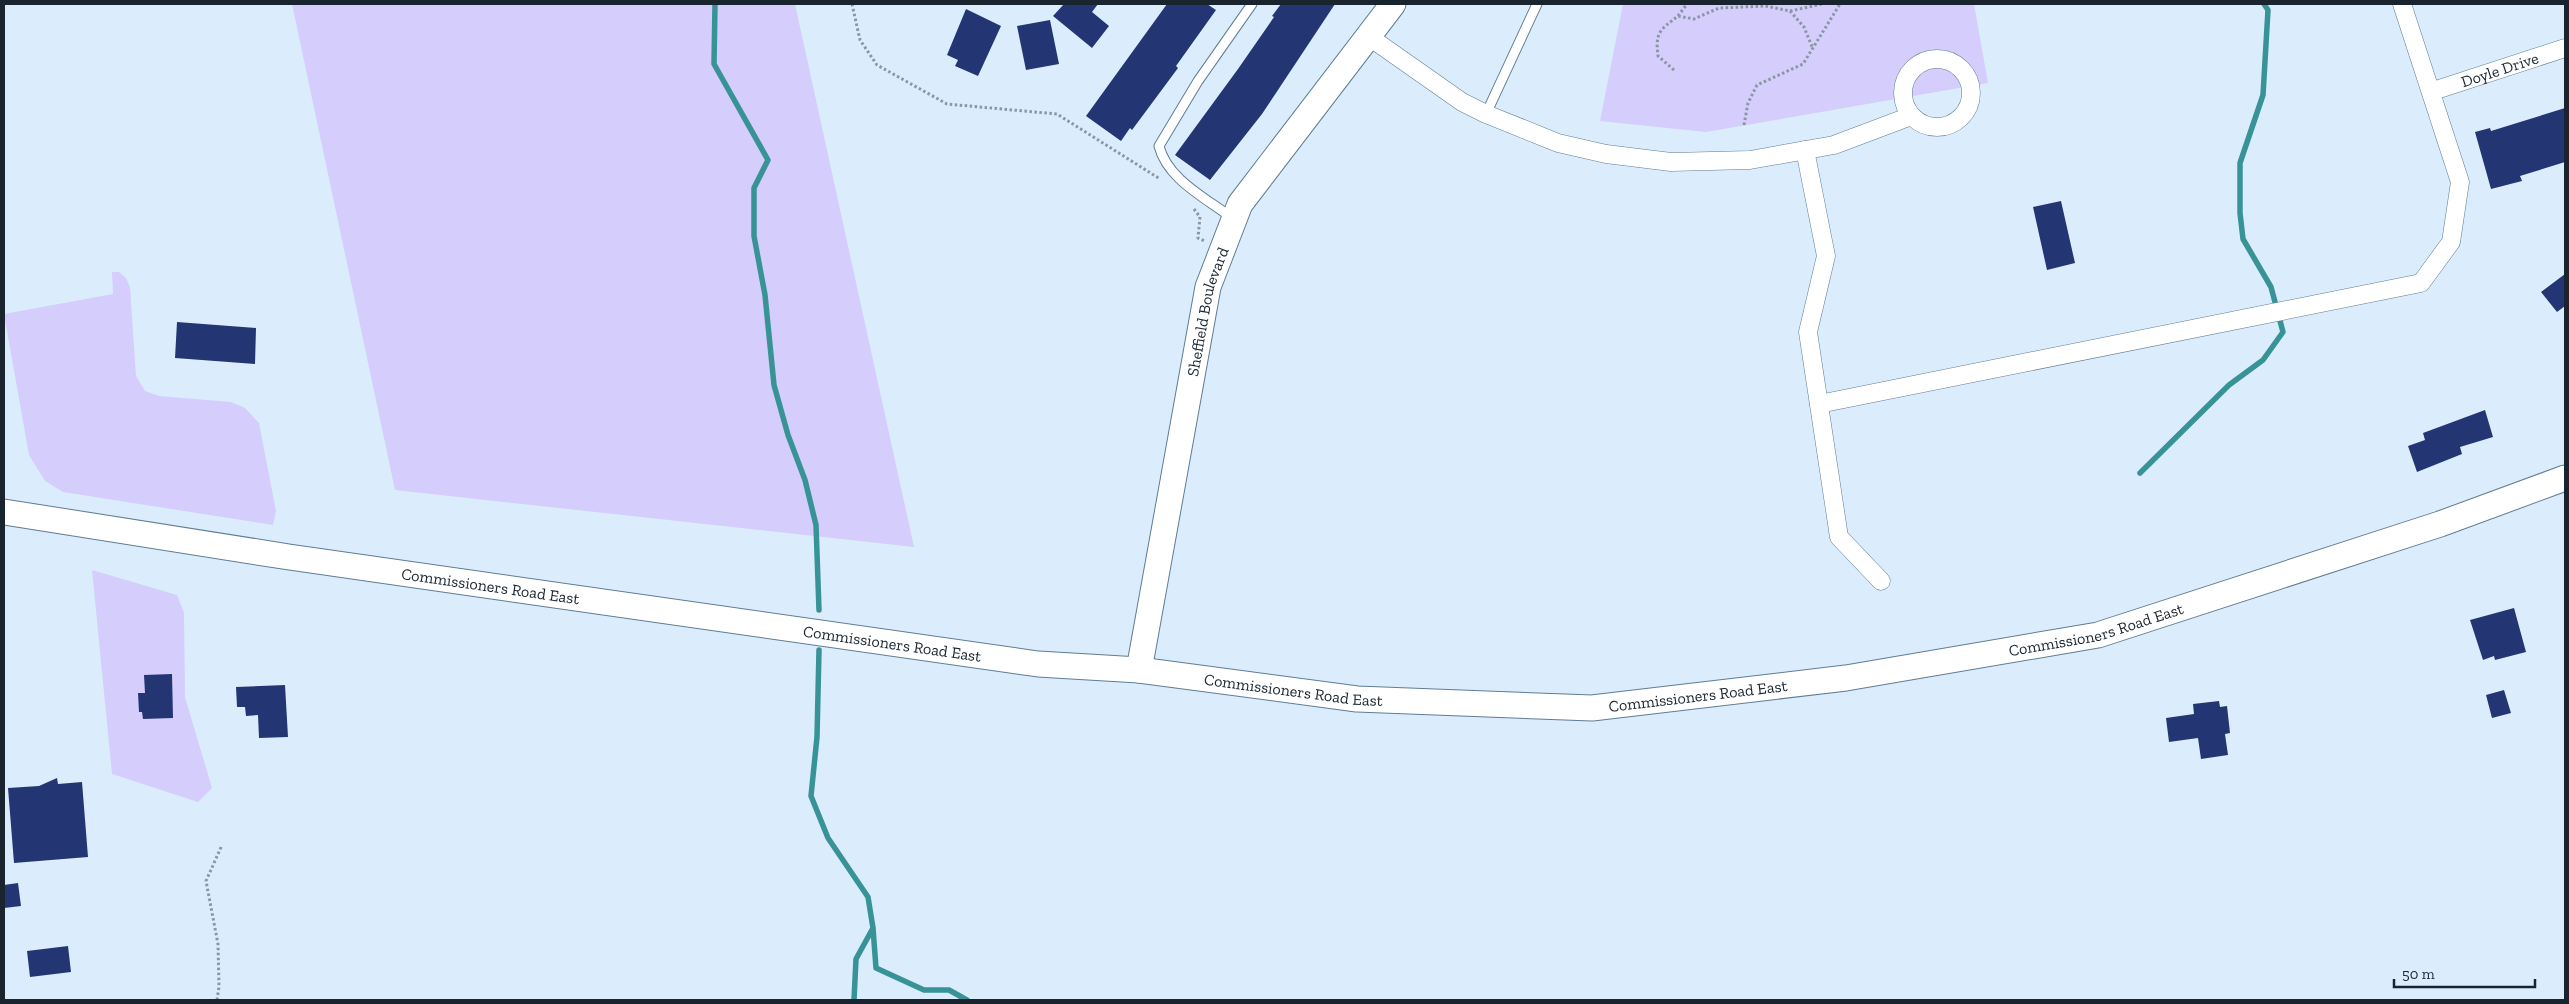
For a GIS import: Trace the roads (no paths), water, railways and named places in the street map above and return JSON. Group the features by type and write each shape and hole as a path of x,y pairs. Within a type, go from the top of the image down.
{"main road":[{"name":"Sheffield Boulevard","path":"1139,670 1205,295 1240,204 1393,4"},
{"name":"Commissioners Road East","path":"4,512 289,557 1038,664 1139,670 1357,699 1592,708 1846,678 2098,634 2440,524 2565,478"}],"street":[{"path":"1819,404 2215,327 2421,283 2451,242 2460,182 2433,92 2402,4"},
{"path":"1368,36 1462,102 1486,114 1558,143 1606,154 1671,162 1750,160 1834,145 1912,116"},
{"name":"Doyle Drive","path":"2433,92 2565,48"},
{"path":"1805,150 1826,256 1808,332 1839,537 1881,581"}],"lane":[{"path":"1234,219 1171,172 1162,157 1159,146 1198,80 1252,4"},
{"path":"1486,114 1537,4"}],"waterway":[{"path":"715,4 714,64 768,160 754,188 754,236 765,295 774,385 788,435 805,480 816,525 819,610"},
{"path":"2140,473 2229,385 2263,360 2283,332 2271,287 2243,239 2240,213 2240,163 2263,95 2268,10 2264,4"},
{"path":"819,650 817,737 811,796 828,838 868,897 876,968 924,990 949,990 967,1000"},
{"path":"854,1000 856,959 873,928"}]}
